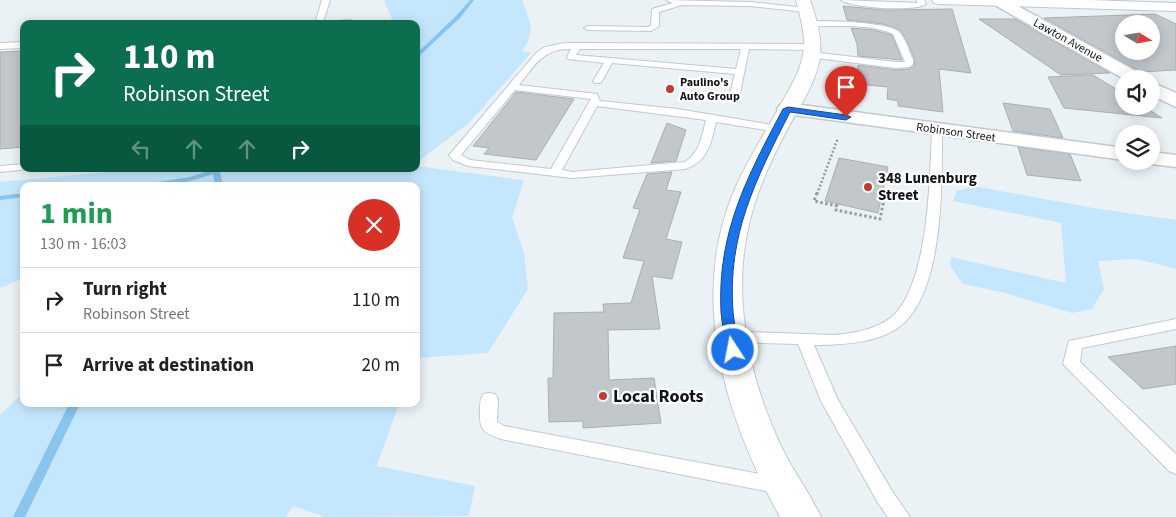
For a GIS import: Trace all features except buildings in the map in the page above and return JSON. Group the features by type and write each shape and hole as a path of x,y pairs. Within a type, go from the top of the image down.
{"main road":[{"path":"939,0 1139,3 1176,7"},
{"path":"801,517 768,458 743,391 730,336 726,291 732,237 746,193 806,75 808,27"}],"street":[{"name":"Lawton Avenue","path":"1007,2 1121,70"},
{"path":"1160,92 1176,101"},
{"name":"Robinson Street","path":"783,119 938,129 1115,153"},
{"path":"1160,159 1176,161"}],"lane":[{"path":"320,20 326,0"},
{"path":"670,0 682,3 747,2 808,27 896,65 909,64 910,60 896,33 892,30 876,27 808,27 746,46 556,47 540,54 454,154 457,158 468,163 554,174 586,175 689,166 700,157 712,118"},
{"path":"846,0 853,3 904,6 920,5 922,4 920,0"},
{"path":"588,28 651,29 655,26 656,11 682,3"},
{"path":"0,46 20,45"},
{"path":"577,46 571,57 740,72"},
{"path":"734,93 746,46"},
{"path":"598,81 609,61"},
{"path":"511,87 590,95 596,99 554,174"},
{"path":"594,103 712,118 783,119"},
{"path":"730,336 843,340 861,337 881,329 900,318 912,301 922,274 933,207 938,129"},
{"path":"0,169 20,166"},
{"path":"1176,324 1080,343 1076,345 1071,364 1176,466"},
{"path":"805,340 830,401 885,497 900,517"},
{"path":"489,399 488,424 501,432 784,486"}],"path":[{"path":"838,138 814,201 837,206 836,210 880,219 885,195"}],"shaded area":[{"path":"384,0 522,0 531,26 527,44 522,51 531,53 469,123 420,160 420,20 392,19"},
{"path":"420,167 524,180 512,218 524,253 528,289 488,353 420,358 420,182 20,182 20,280 0,288 0,182 107,172 420,172"},
{"path":"973,186 1099,209 1176,220 1176,269 1137,259 1098,261 1104,289 1092,309 1072,313 1005,293 963,284 950,266 951,257 1066,283 1061,223 953,201 957,191"},
{"path":"20,396 20,407 398,407 377,466 475,486 469,516 325,517 293,506 286,517 0,517 0,415"}],"waterway":[{"path":"420,53 458,17 472,0"},
{"path":"171,182 191,179 213,172"},
{"path":"216,172 218,182"},
{"path":"0,198 20,196"},
{"path":"19,517 73,407"}],"place":[{"name":"Paulino's Auto Group","path":"670,89"},
{"name":"348 Lunenburg Street","path":"868,187"},
{"name":"Local Roots","path":"603,396"}],"route":[{"path":"733,350 726,291 729,254 742,201 756,169 788,109 846,117"}]}
